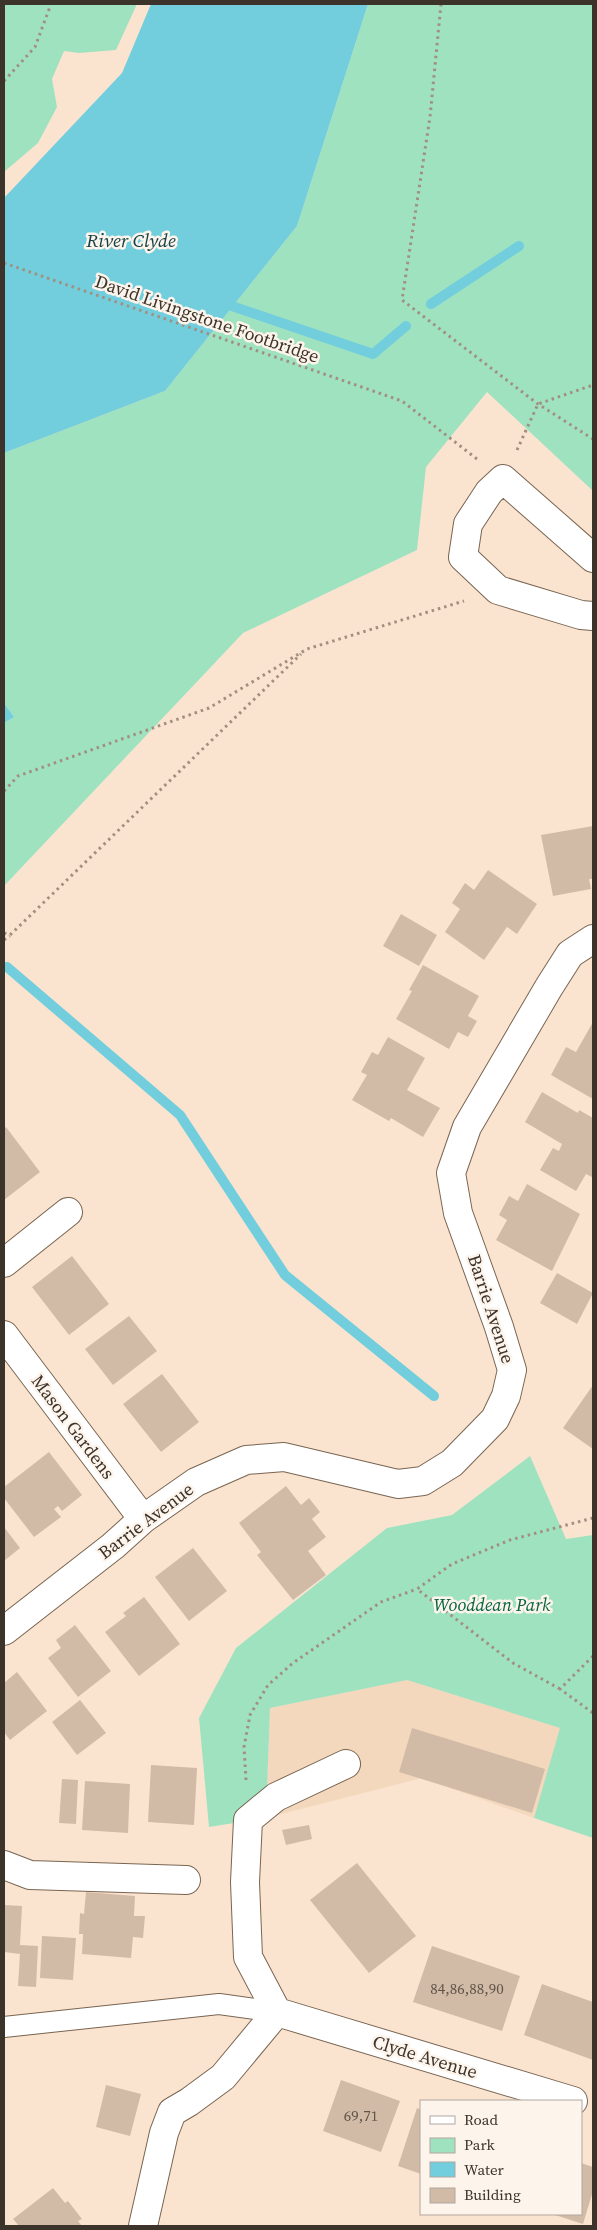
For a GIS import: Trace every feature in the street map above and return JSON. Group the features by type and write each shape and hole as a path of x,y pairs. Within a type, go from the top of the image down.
{"street":[{"path":"593,558 503,479 489,492 468,524 464,557 498,590 581,615 593,616"},
{"name":"Barrie Avenue","path":"4,1631 113,1546 143,1519 196,1482 246,1460 284,1456 398,1484 424,1481 464,1452 495,1419 506,1396 512,1370 499,1327 458,1213 452,1173 467,1127 549,986 570,954 593,939"},
{"path":"4,1264 68,1212"},
{"name":"Mason Gardens","path":"4,1335 143,1519"},
{"path":"143,2226 164,2133 172,2112 223,2077 277,2012 248,1957 245,1882 248,1820 276,1797 346,1764"},
{"path":"4,1865 30,1875 186,1880"},
{"name":"Clyde Avenue","path":"277,2012 570,2100"}],"lane":[{"path":"4,2027 219,2004 277,2012"}],"path":[{"path":"4,82 35,47 51,4"},
{"path":"441,4 430,117 402,300 538,404 593,439"},
{"name":"David Livingstone Footbridge","path":"4,263 402,401 503,479"},
{"path":"503,479 525,432 531,430 529,425 538,404 593,385"},
{"path":"4,791 18,776 208,708 307,649 498,590"},
{"path":"4,940 307,649"},
{"path":"4,933 10,935"},
{"path":"248,1820 244,1747 250,1715 268,1684 293,1662 381,1602 417,1588 452,1564 510,1540 593,1518"},
{"path":"417,1588 513,1663 560,1689 593,1713"},
{"path":"560,1689 593,1656"}],"shaded area":[{"path":"407,1680 561,1728 534,1818 422,1778 266,1818 270,1708"}],"green space":[{"path":"4,4 137,4 116,50 79,53 64,51 52,79 57,107 38,143 4,172"},
{"path":"368,4 593,4 593,491 487,392 426,467 417,550 243,633 4,886 4,723 14,717 4,703 4,453 165,391 297,226"},
{"name":"Wooddean Park","path":"530,1456 566,1539 593,1535 593,1838 534,1818 560,1728 407,1680 270,1708 266,1818 209,1827 199,1718 236,1648 387,1528 452,1515"}],"water":[{"name":"River Clyde","path":"151,4 368,4 297,226 165,391 4,453 4,198 122,73"},
{"path":"4,703 14,717 4,723"}],"building":[{"path":"593,826 593,879 589,879 591,889 553,896 541,835"},
{"path":"488,870 537,904 517,934 507,927 484,960 445,932 460,909 452,903 465,883 474,890"},
{"path":"401,914 437,935 419,966 383,946"},
{"path":"423,965 479,996 468,1016 477,1021 468,1037 458,1032 449,1049 396,1019 412,991 409,990"},
{"path":"593,1022 593,1099 551,1075 566,1047 576,1052"},
{"path":"388,1037 425,1058 407,1090 440,1108 423,1137 391,1118 389,1121 352,1100 367,1075 361,1072 372,1052 378,1055"},
{"path":"542,1092 578,1113 579,1110 593,1118 593,1175 592,1177 586,1174 576,1191 540,1170 553,1148 559,1151 562,1144 525,1122"},
{"path":"6,1127 40,1172 4,1200 4,1129"},
{"path":"527,1184 580,1214 552,1271 496,1240 507,1220 499,1215 509,1196 518,1201"},
{"path":"72,1256 109,1304 69,1335 32,1287"},
{"path":"557,1273 593,1293 577,1324 540,1303"},
{"path":"129,1316 157,1351 113,1385 85,1349"},
{"path":"162,1374 199,1422 161,1452 123,1404"},
{"path":"593,1385 593,1449 563,1428"},
{"path":"49,1452 82,1495 62,1511 58,1506 54,1509 61,1517 34,1537 4,1498 4,1487"},
{"path":"286,1486 301,1505 309,1498 320,1512 312,1519 326,1537 308,1551 326,1575 293,1600 257,1555 261,1552 239,1523"},
{"path":"4,1527 20,1548 4,1561"},
{"path":"193,1548 227,1591 189,1621 155,1577"},
{"path":"144,1597 180,1644 139,1676 105,1632 126,1616 123,1613"},
{"path":"75,1625 111,1671 78,1697 48,1658 61,1648 56,1640"},
{"path":"17,1672 47,1711 10,1740 4,1732 4,1683"},
{"path":"80,1700 106,1733 77,1755 52,1722"},
{"path":"412,1728 545,1769 532,1813 399,1772"},
{"path":"151,1765 197,1768 194,1825 148,1822"},
{"path":"62,1779 78,1780 76,1824 59,1823"},
{"path":"85,1781 130,1784 128,1833 82,1830"},
{"path":"309,1825 312,1839 286,1845 282,1830"},
{"path":"357,1863 416,1936 369,1973 310,1900"},
{"path":"86,1892 135,1896 134,1916 145,1916 143,1938 133,1937 131,1958 82,1954 83,1934 79,1934 80,1913 84,1914"},
{"path":"4,1905 22,1906 20,1945 38,1946 36,1987 18,1986 20,1954 4,1952"},
{"path":"42,1936 76,1938 73,1980 40,1978"},
{"name":"84,86,88,90","path":"432,1946 520,1976 502,2031 413,2002"},
{"path":"542,1984 593,2002 593,2060 524,2035"},
{"path":"341,2080 400,2101 381,2152 323,2131"},
{"path":"106,2085 141,2094 130,2136 96,2127"},
{"path":"417,2108 420,2110 420,2174 398,2166"},
{"path":"582,2163 593,2167 593,2191 583,2224 555,2215 582,2215"},
{"path":"53,2188 65,2203 68,2201 82,2219 78,2221 82,2226 19,2226 13,2219"}],"waterway":[{"path":"431,304 519,246"},
{"path":"220,302 373,354 406,326"},
{"path":"7,967 180,1115 285,1275 434,1396"}]}
